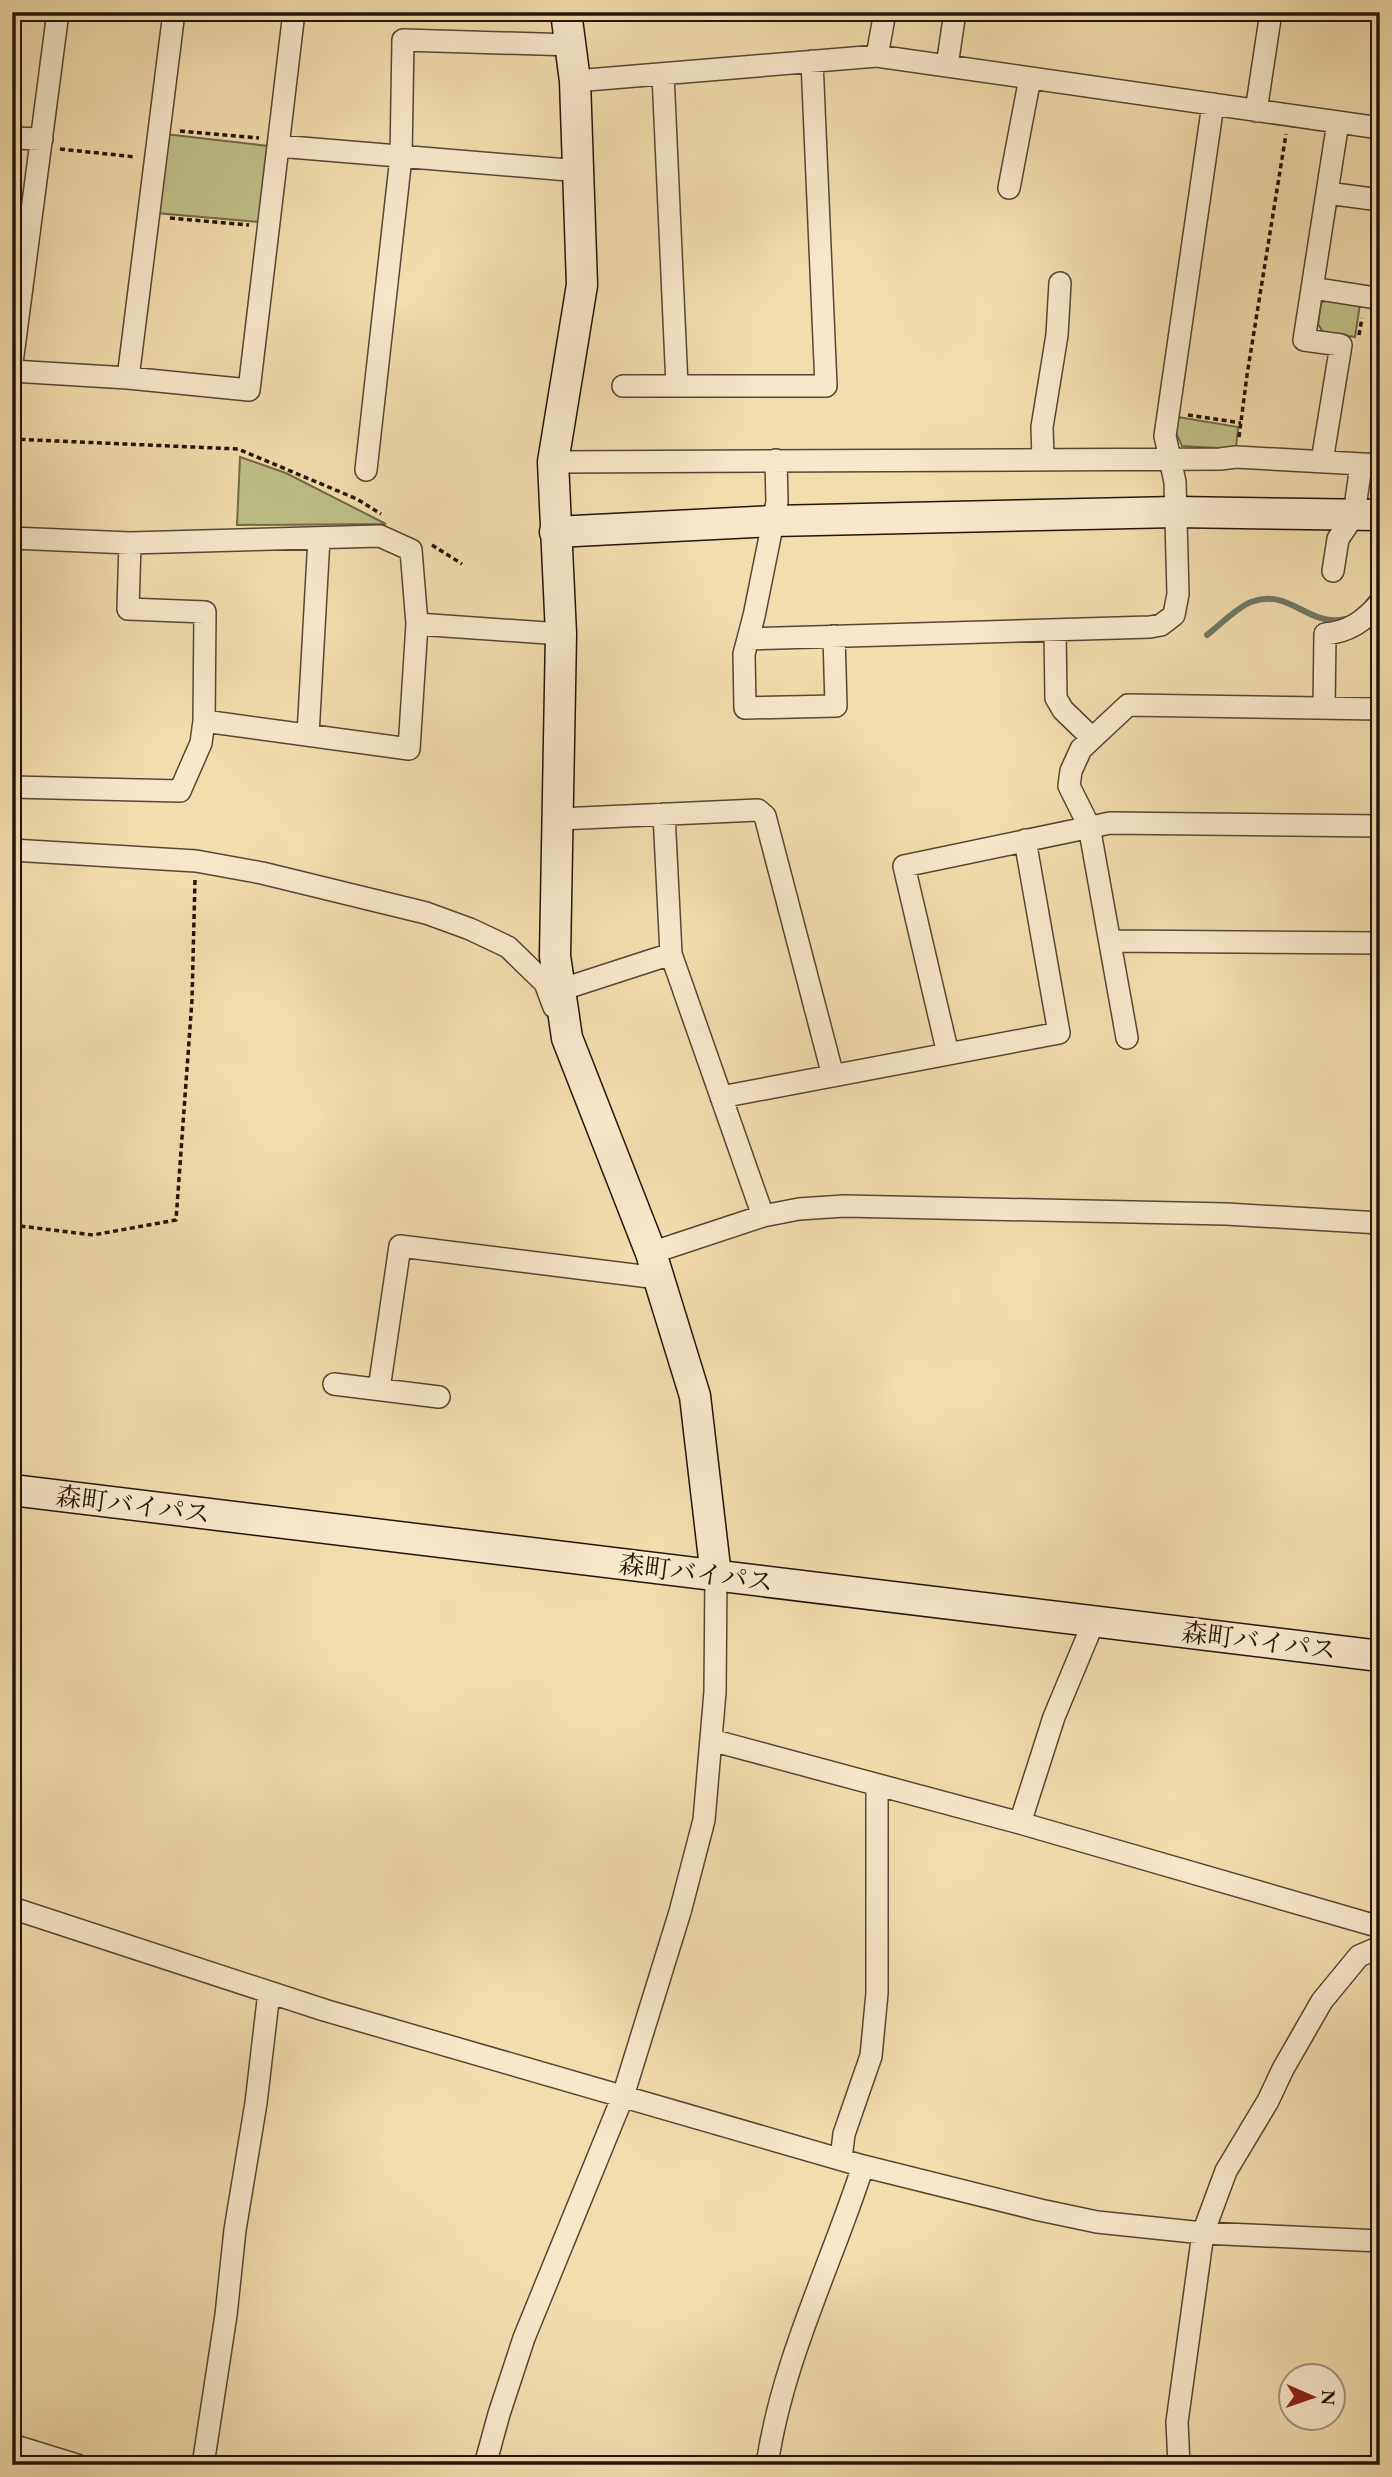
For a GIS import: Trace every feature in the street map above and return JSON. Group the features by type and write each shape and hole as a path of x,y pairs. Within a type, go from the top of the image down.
{"street":[{"path":"12,363 58,12"},
{"path":"128,378 174,12"},
{"path":"12,371 128,378 249,390 294,12"},
{"path":"566,12 575,82 583,285 553,462 561,634 555,956 567,1038"},
{"path":"877,56 885,12"},
{"path":"947,66 955,12"},
{"path":"1256,111 1271,12"},
{"path":"366,470 401,157 403,40 572,45"},
{"path":"575,82 877,56 1380,128"},
{"path":"623,386 826,386 813,61"},
{"path":"663,74 677,386"},
{"path":"1009,188 1030,78"},
{"path":"748,639 1150,627 1169,620 1176,607 1178,594 1175,482 1165,436 1213,104"},
{"path":"1322,461 1340,345 1304,340 1338,122"},
{"path":"12,138 42,139"},
{"path":"279,143 401,157 580,171"},
{"path":"1327,193 1380,200"},
{"path":"1043,459 1042,427 1057,335 1060,283"},
{"path":"1312,289 1371,297"},
{"path":"553,462 1236,457 1371,465 1367,515 1338,539 1333,571"},
{"path":"776,460 777,502 744,654 745,708 836,706 834,636"},
{"path":"555,531 773,521 1176,512 1367,515"},
{"path":"12,538 130,543 380,536 411,550 417,624 409,750 204,721"},
{"path":"308,735 319,538"},
{"path":"12,787 180,791 201,743 204,721 205,612 128,609 130,543"},
{"path":"1324,708 1325,635 1341,633 1355,626 1368,617 1380,603"},
{"path":"417,624 561,634"},
{"path":"1055,630 1056,698 1063,710 1091,737"},
{"path":"1127,1038 1089,826 1069,786 1071,771 1080,749 1128,705 1380,709"},
{"path":"559,819 758,810 765,816 832,1076"},
{"path":"664,814 671,954 764,1216"},
{"path":"948,1054 904,866 1110,823 1380,826"},
{"path":"722,1097 1059,1033 1025,840"},
{"path":"12,850 196,861 262,873 426,913 508,947 545,983 655,1266 695,1396 716,1576 715,1692 705,1820 680,1912 623,2096 524,2338 485,2465"},
{"path":"1110,941 1380,943"},
{"path":"560,990 671,954"},
{"path":"379,1390 400,1246 655,1266 764,1216 799,1209 844,1206 1226,1214 1380,1223"},
{"path":"334,1384 439,1397"},
{"name":"森町バイパス","path":"12,1490 1380,1656"},
{"path":"1020,1823 1054,1717 1094,1621"},
{"path":"711,1740 1020,1823 1380,1927"},
{"path":"841,2159 844,2134 871,2056 877,1993 877,1784"},
{"path":"12,1908 324,2010 863,2166 1097,2222 1203,2233 1380,2241"},
{"path":"1179,2465 1177,2422 1203,2233 1226,2171 1268,2101 1322,2001 1359,1956 1380,1947"},
{"path":"203,2465 226,2315 235,2230 256,2103 269,1992"},
{"path":"767,2465 795,2351 863,2166"},
{"path":"12,2445 77,2465"}],"path":[{"path":"159,129 279,143"},
{"path":"1236,457 1287,129"},
{"path":"42,139 50,148 156,159"},
{"path":"149,217 269,227"},
{"path":"1340,345 1346,339 1358,340 1371,297"},
{"path":"1168,412 1241,423"},
{"path":"12,439 238,449 357,499 392,520"},
{"path":"427,542 462,564"},
{"path":"12,1225 93,1235 176,1220 192,1000 196,861"}],"green space":[{"path":"165,134 268,146 259,222 156,213"},
{"path":"1329,299 1360,304 1355,337 1323,332 1318,324 1321,303"},
{"path":"1178,417 1238,427 1236,449 1182,446 1176,433"},
{"path":"240,457 286,473 386,524 237,525"}],"waterway":[{"path":"1368,602 1380,587"},
{"path":"1207,635 1240,608 1264,599 1288,603 1320,618 1345,619"}]}
